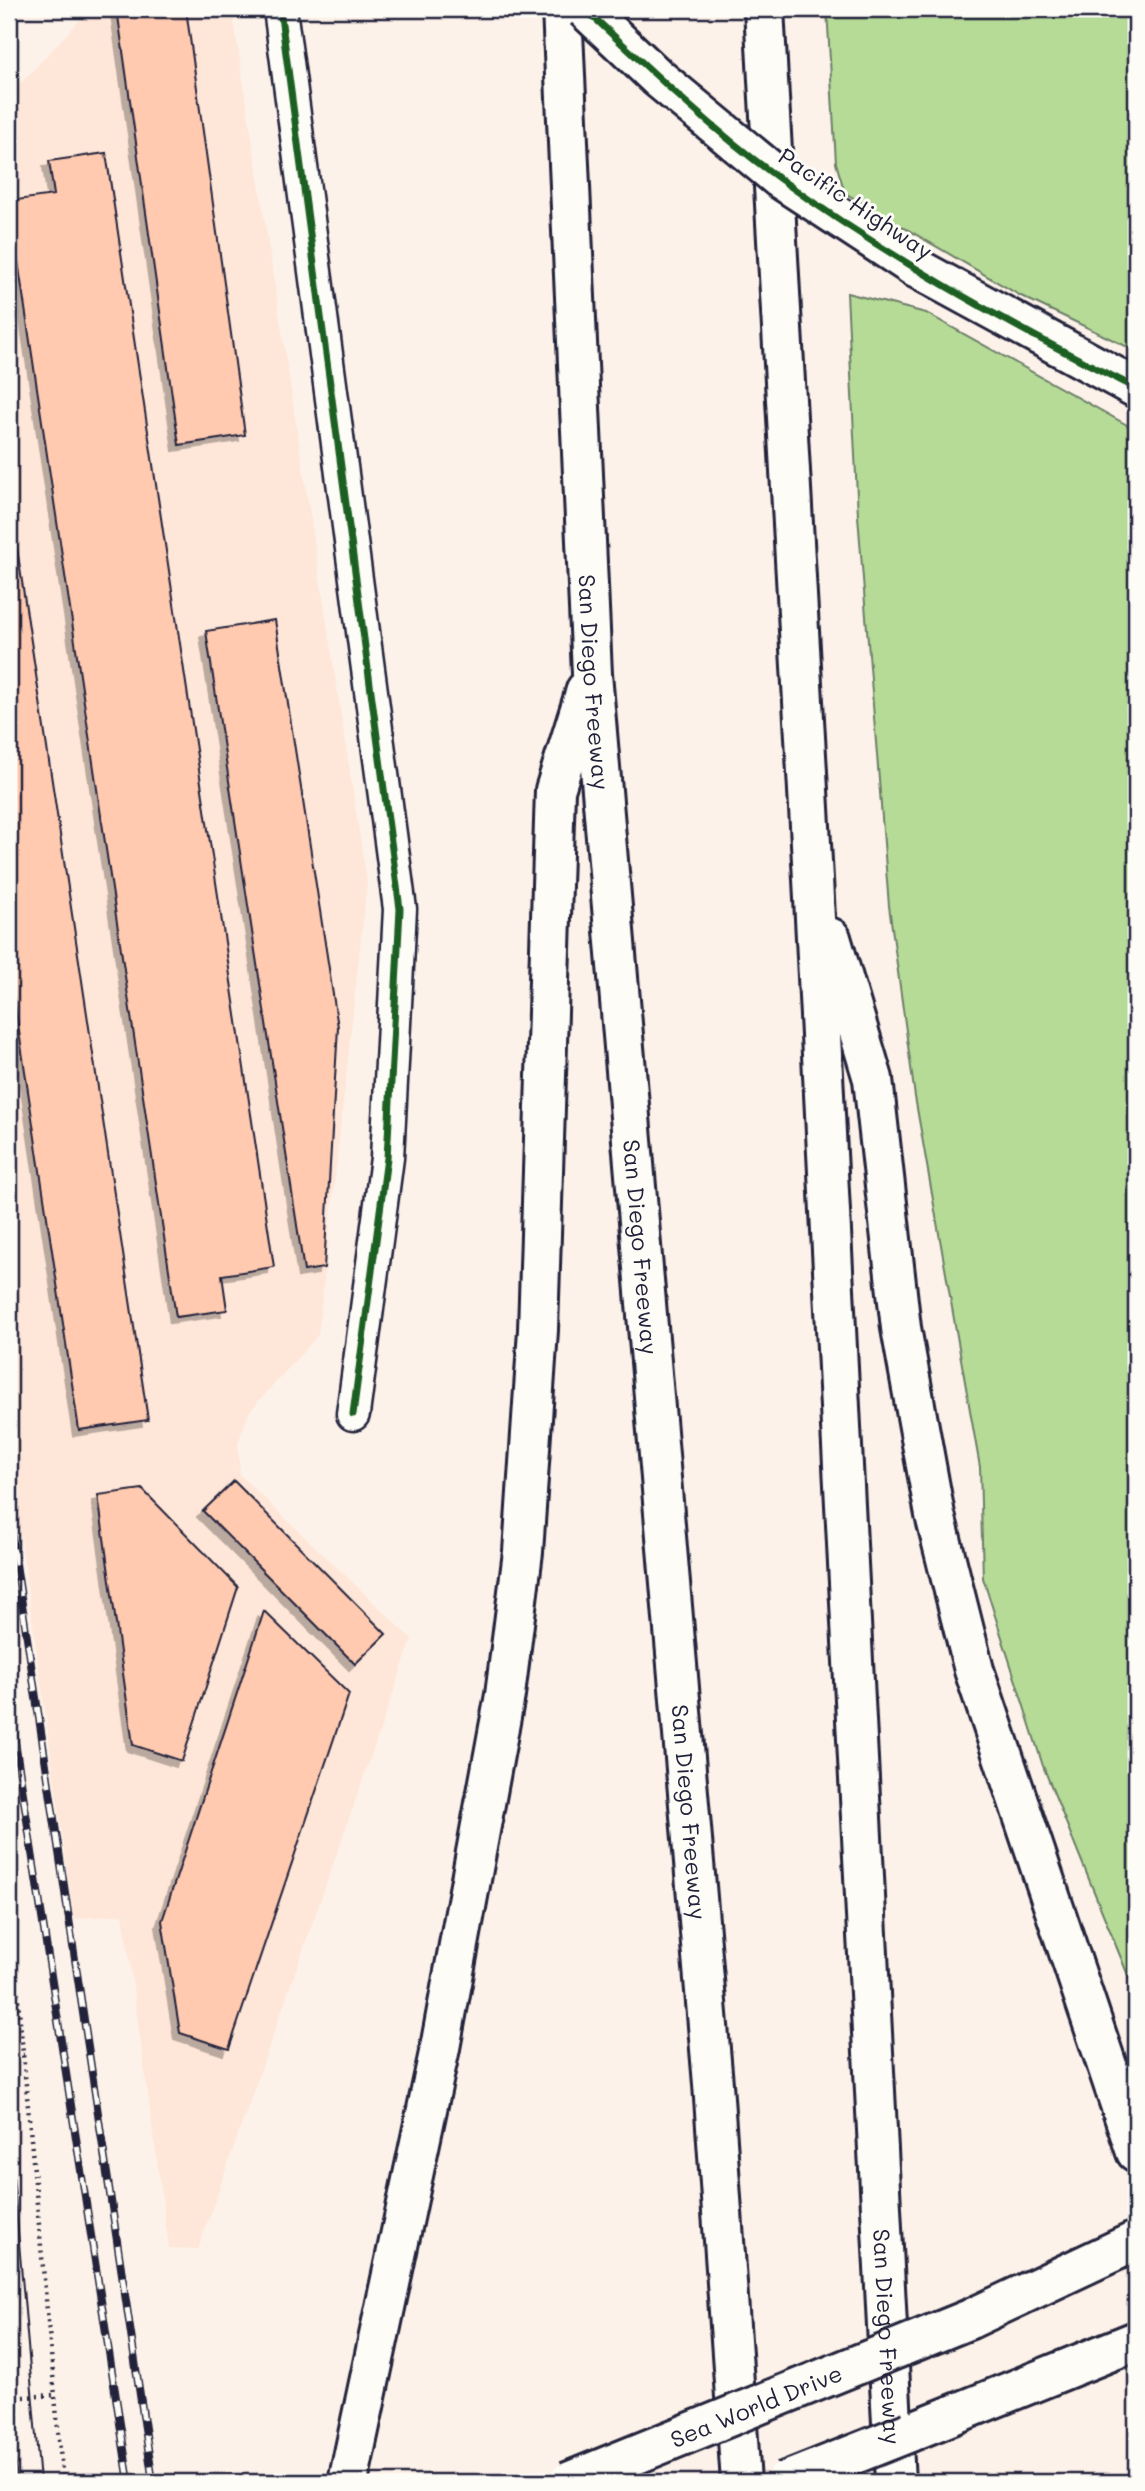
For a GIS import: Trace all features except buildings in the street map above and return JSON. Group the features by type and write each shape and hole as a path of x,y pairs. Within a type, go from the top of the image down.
{"main road":[{"name":"San Diego Freeway","path":"562,9 592,674 713,2084 741,2482"},
{"name":"Pacific Highway","path":"585,9 659,78 779,178 916,268 1136,388"},
{"name":"San Diego Freeway","path":"764,9 813,879 895,2482"},
{"path":"348,2482 440,2048 505,1695 523,1552 538,1331 555,790 592,674"},
{"path":"813,879 873,1079 901,1328 935,1515 974,1670 1136,2152"},
{"name":"Sea World Drive","path":"568,2482 970,2319 1136,2241"},
{"path":"784,2482 1136,2341"}],"street":[{"path":"280,9 400,909 387,1158 353,1414"}],"path":[{"path":"9,1925 24,2055 63,2482"},
{"path":"9,2056 24,2055"},
{"path":"9,2398 55,2395"}],"shaded area":[{"path":"90,9 232,9 367,883 318,1335 249,1412 238,1443 240,1475 412,1639 198,2249 169,2248 123,1914 74,1919 9,1453 9,96"}],"green space":[{"path":"827,9 1136,9 1136,351 1021,296 845,193 836,163"},
{"path":"847,293 926,313 1136,430 1136,1995 1043,1766 983,1578 980,1467 915,1097 889,906 858,516"}],"tram line":[{"path":"9,2129 40,2482"},
{"path":"9,2393 17,2482"}],"railway":[{"path":"9,1517 153,2482"},
{"path":"9,1703 129,2482"}],"cycle path":[{"path":"280,9 400,909 387,1158 353,1414"},
{"path":"585,9 729,140 822,208 954,291 1136,388"}]}
